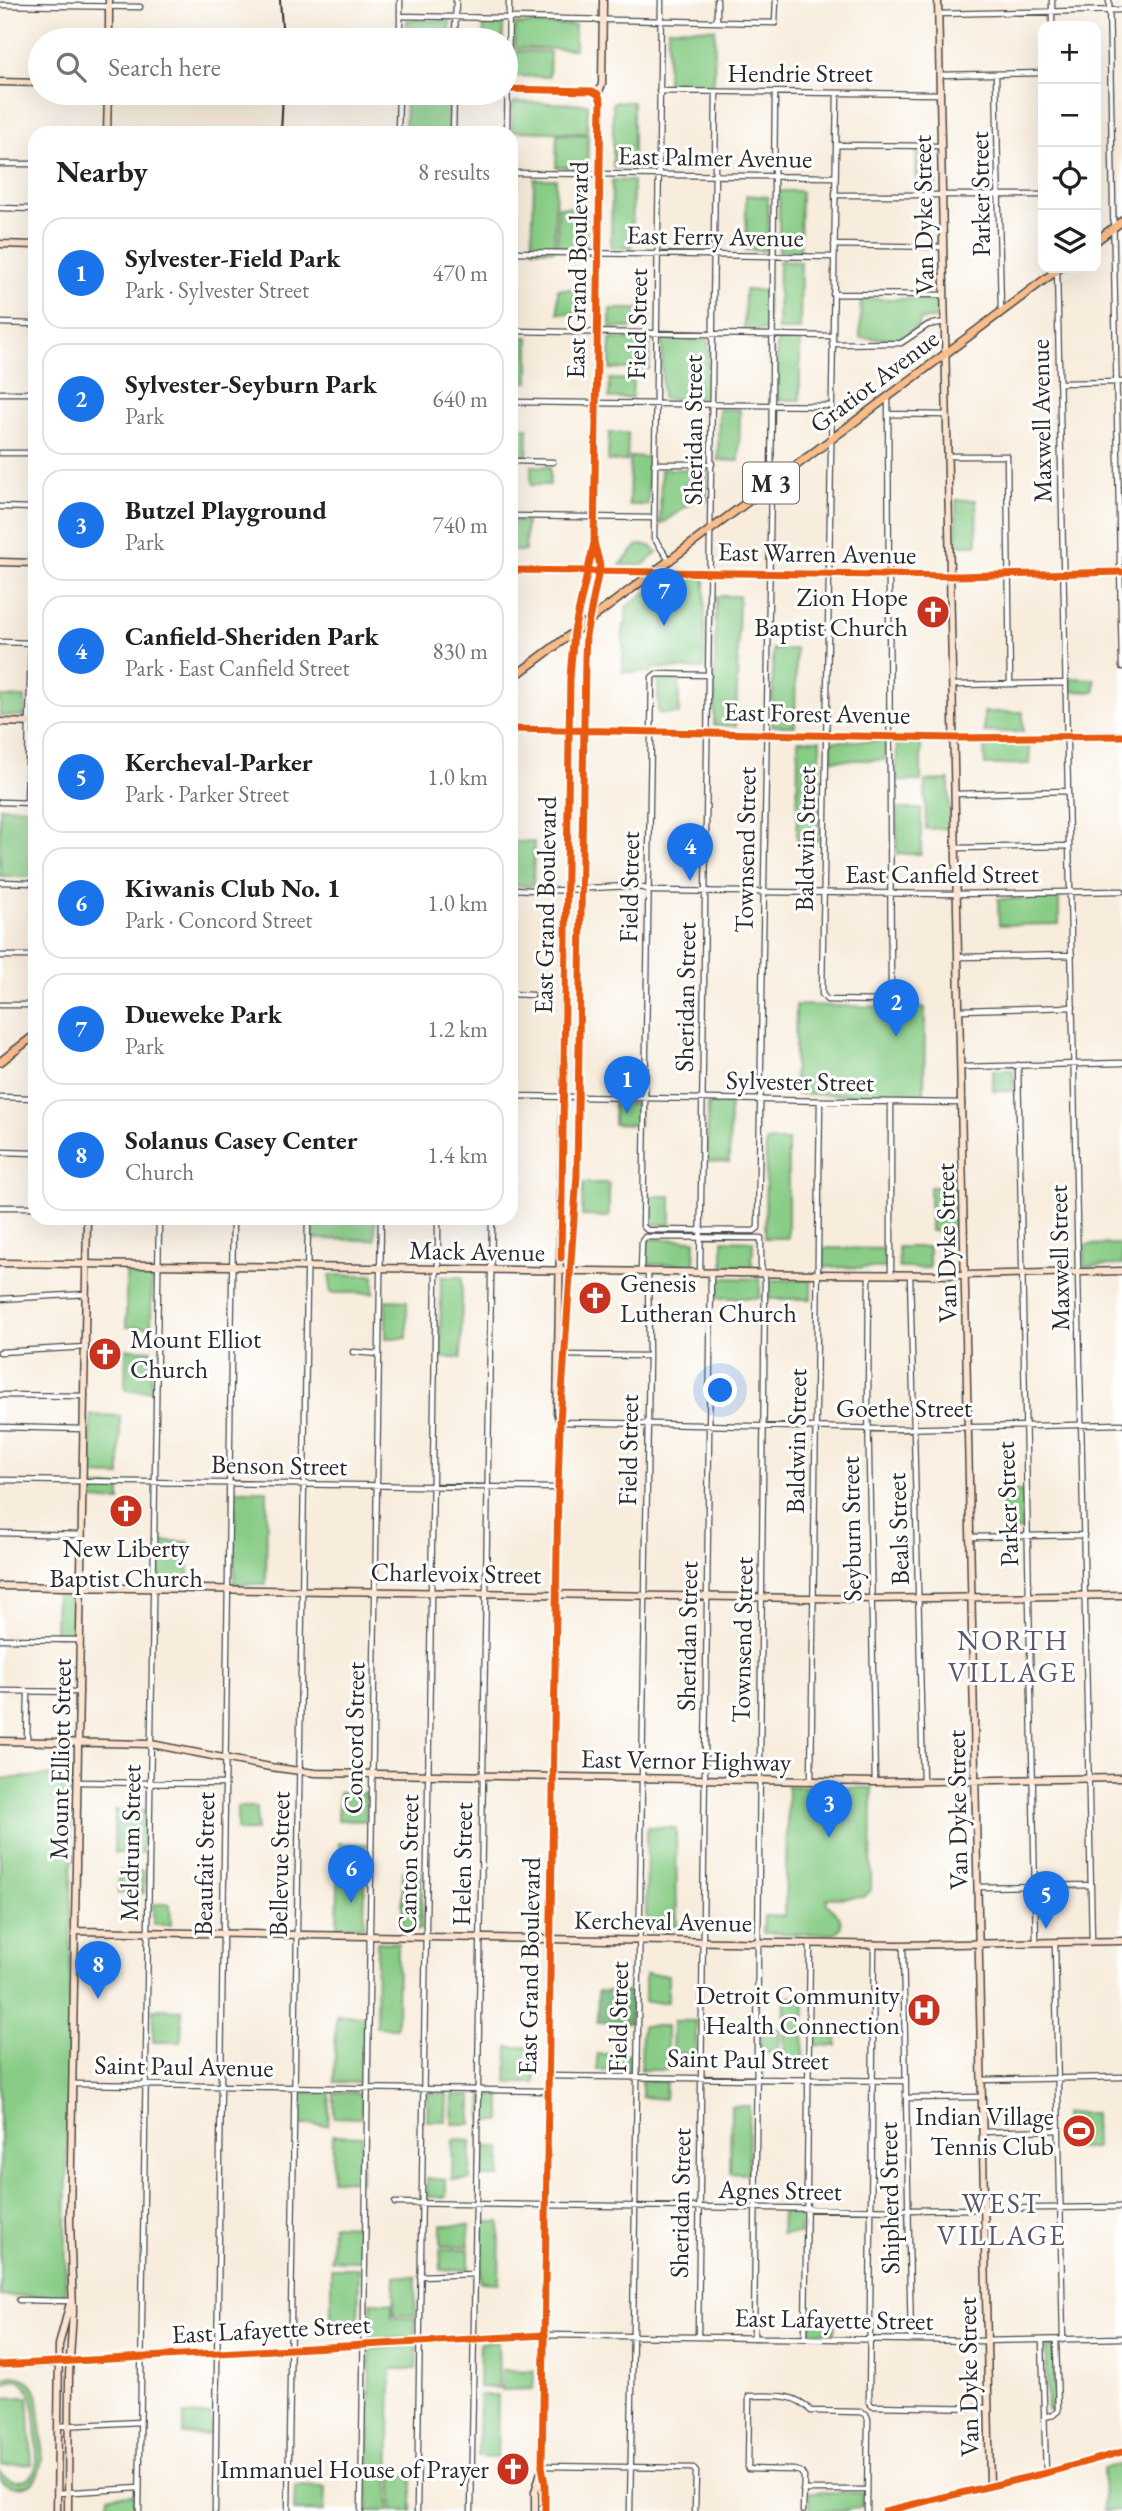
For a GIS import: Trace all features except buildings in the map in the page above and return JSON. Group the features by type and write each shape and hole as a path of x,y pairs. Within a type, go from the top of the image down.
{"main road":[{"name":"East Grand Boulevard","path":"545,2509 542,2466 562,1354 570,677 574,631 594,542 601,101 598,94 602,84 603,0"},
{"name":"Van Dyke Street","path":"938,0 990,2486"},
{"path":"108,28 109,3"},
{"path":"0,82 28,83"},
{"path":"518,89 592,91 598,94"},
{"path":"107,105 107,126"},
{"path":"1101,237 1122,221"},
{"path":"0,244 28,244"},
{"name":"Gratiot Avenue","path":"518,673 1052,273"},
{"name":"East Grand Boulevard","path":"562,1354 577,1174 585,653 600,565 594,542"},
{"path":"0,562 28,563"},
{"name":"East Warren Avenue","path":"518,570 890,575 1121,572"},
{"path":"583,587 590,584 596,590"},
{"path":"571,650 579,649 585,653"},
{"path":"570,677 578,682 585,680"},
{"path":"0,722 28,723"},
{"name":"East Forest Avenue","path":"518,729 954,738 1122,736"},
{"path":"569,752 575,750 583,754"},
{"path":"0,1062 28,1040"},
{"path":"562,1177 569,1180 577,1174"},
{"name":"Mount Elliott Street","path":"68,2511 87,1225"},
{"name":"Mack Avenue","path":"0,1263 910,1275 1122,1271"},
{"name":"Charlevoix Street","path":"0,1586 872,1599 1122,1595"},
{"name":"East Vernor Highway","path":"0,1741 151,1744 299,1772 875,1782 1122,1778"},
{"name":"Kercheval Avenue","path":"76,1931 903,1945 1122,1941"},
{"name":"Mount Elliott Street","path":"57,2511 60,2341 71,2301"},
{"path":"60,2341 71,2341"},
{"name":"East Lafayette Street","path":"0,2365 70,2362"},
{"path":"59,2373 64,2371 69,2374"},
{"path":"885,2511 1122,2452"},
{"name":"East Grand Boulevard","path":"535,2510 535,2492 542,2466"},
{"path":"535,2510 538,2501 544,2502 545,2509"}],"street":[{"path":"400,0 400,28"},
{"path":"455,28 456,0"},
{"path":"509,0 509,28"},
{"name":"Field Street","path":"661,0 654,540 669,561"},
{"path":"717,22 718,0"},
{"path":"400,16 775,23 776,0"},
{"path":"1052,0 1052,21"},
{"path":"1109,0 1119,382 1122,667"},
{"path":"0,5 109,3 140,8"},
{"path":"938,14 1122,10"},
{"path":"939,75 1038,73"},
{"name":"Parker Street","path":"996,74 1001,313"},
{"name":"Hendrie Street","path":"659,91 940,94"},
{"name":"Sheridan Street","path":"700,1272 716,92"},
{"name":"Townsend Street","path":"700,1234 757,1230 771,484 775,93"},
{"name":"Baldwin Street","path":"837,93 823,998 890,998 891,894"},
{"path":"398,126 399,105"},
{"path":"453,126 454,105"},
{"path":"507,105 507,126"},
{"path":"836,145 941,146"},
{"path":"0,164 28,164"},
{"name":"East Palmer Avenue","path":"518,173 835,177"},
{"name":"East Palmer Avenue","path":"835,195 1038,195"},
{"path":"0,208 28,209"},
{"path":"834,245 943,247"},
{"name":"East Ferry Avenue","path":"518,252 834,257"},
{"name":"Maxwell Avenue","path":"1058,273 1063,573"},
{"path":"833,294 944,296"},
{"path":"832,344 902,343 928,325 945,322"},
{"path":"0,323 28,324"},
{"path":"518,331 832,336"},
{"path":"1059,383 1119,382"},
{"path":"0,393 28,393"},
{"path":"888,396 891,894"},
{"path":"518,402 831,406"},
{"path":"889,414 947,415"},
{"path":"0,453 28,453"},
{"path":"948,456 1007,456 1010,684"},
{"path":"518,461 553,462"},
{"path":"654,464 712,464"},
{"path":"0,508 28,508"},
{"path":"518,516 654,518"},
{"name":"Maxwell Street","path":"1063,573 1092,1941"},
{"path":"0,642 28,643"},
{"name":"Field Street","path":"700,1234 644,1228 648,888 652,677 654,674 709,674"},
{"path":"953,685 1066,682"},
{"path":"0,802 27,803 28,787"},
{"path":"956,794 1068,791"},
{"path":"957,848 1069,846"},
{"path":"0,882 28,883"},
{"name":"East Canfield Street","path":"518,889 566,890 582,887 648,888 653,891 891,894 1122,891"},
{"path":"959,957 1072,955"},
{"path":"0,956 28,956"},
{"path":"518,994 532,995"},
{"path":"0,1004 28,1005"},
{"path":"960,1010 1073,1007"},
{"path":"961,1067 1122,1063"},
{"name":"Parker Street","path":"1018,1065 1036,1942"},
{"path":"0,1097 28,1098"},
{"name":"Sylvester Street","path":"518,1097 962,1103"},
{"name":"Baldwin Street","path":"811,1781 820,1101"},
{"path":"891,1102 891,1274"},
{"path":"0,1152 28,1153"},
{"path":"0,1207 28,1208"},
{"name":"Meldrum Street","path":"139,2511 159,1225"},
{"name":"Beaufait Street","path":"215,2511 233,1225"},
{"name":"Bellevue Street","path":"288,2511 308,1225"},
{"name":"Concord Street","path":"361,2511 381,1225"},
{"name":"Canton Street","path":"418,2511 438,1225"},
{"name":"Helen Street","path":"471,2511 492,1225"},
{"name":"Field Street","path":"631,2511 649,1356 642,1241 645,1237 700,1234"},
{"name":"Townsend Street","path":"700,1234 761,1238 762,1273 765,1278 754,2337"},
{"name":"Sheridan Street","path":"698,2337 711,1272"},
{"name":"Seyburn Street","path":"869,1274 868,1429 875,1782"},
{"name":"Beals Street","path":"910,1275 923,1782"},
{"path":"0,1299 86,1294"},
{"path":"0,1352 86,1347"},
{"path":"353,1352 379,1354"},
{"path":"562,1354 649,1356"},
{"path":"0,1395 85,1396"},
{"name":"Goethe Street","path":"560,1422 868,1429 1122,1424"},
{"path":"0,1427 84,1429"},
{"name":"Benson Street","path":"0,1480 558,1488"},
{"path":"0,1533 82,1535"},
{"path":"971,1537 1084,1535"},
{"path":"0,1639 81,1640"},
{"path":"0,1691 80,1692"},
{"path":"27,1741 28,1692"},
{"path":"78,1782 225,1784"},
{"path":"978,1887 1090,1885"},
{"path":"1055,1942 1063,2340"},
{"path":"805,2338 810,1943"},
{"path":"874,1944 869,2402 872,2406 988,2408"},
{"path":"903,1945 906,2081"},
{"name":"Saint Paul Street","path":"548,2076 906,2081"},
{"path":"981,2080 1122,2077"},
{"name":"Shipherd Street","path":"906,2081 911,2340"},
{"name":"Saint Paul Avenue","path":"74,2084 294,2087"},
{"path":"294,2087 548,2091"},
{"path":"906,2098 982,2097"},
{"path":"982,2132 1058,2130"},
{"name":"Agnes Street","path":"395,2203 806,2210 1122,2207"},
{"path":"420,2276 474,2274"},
{"path":"19,2300 71,2301"},
{"name":"East Lafayette Street","path":"70,2362 545,2335 986,2341 1122,2339"},
{"path":"1042,2340 1046,2473"},
{"path":"1044,2417 1054,2415 1058,2411 1056,2340"},
{"path":"803,2511 804,2477 801,2472 748,2469 749,2396 792,2397 811,2411 866,2414 867,2511"},
{"path":"59,2426 140,2422"},
{"path":"542,2466 694,2469 695,2511"},
{"path":"441,2472 472,2471"},
{"path":"58,2493 139,2488"},
{"path":"803,2490 867,2490"}],"green space":[{"path":"407,20 450,21 450,28 407,28"},
{"path":"484,24 503,24 503,28 484,28"},
{"path":"515,24 575,25 575,49 518,48 518,28 515,28"},
{"path":"668,28 715,29 714,84 667,83"},
{"path":"518,51 550,52 549,77 518,76"},
{"path":"518,102 588,104 587,133 518,131 518,126 512,126 513,105 518,105"},
{"path":"613,102 633,102 633,169 613,168"},
{"path":"406,105 448,105 448,126 405,126"},
{"path":"557,134 588,135 587,168 556,167"},
{"path":"916,150 935,150 936,185 917,185"},
{"path":"534,179 556,179 554,250 532,249"},
{"path":"612,180 633,181 632,248 611,248"},
{"path":"779,191 801,191 800,251 779,251"},
{"path":"746,195 768,197 768,251 746,250"},
{"path":"558,207 586,207 586,248 557,248"},
{"path":"779,261 801,262 800,330 778,330"},
{"path":"558,289 585,289 585,314 558,313"},
{"path":"745,290 767,291 767,330 744,330"},
{"path":"861,299 938,299 939,318 920,320 919,325 902,339 860,338"},
{"path":"610,309 650,309 650,328 610,328"},
{"path":"518,337 529,337 529,382 518,382"},
{"path":"610,339 650,340 649,369 610,369"},
{"path":"662,339 709,340 708,399 662,399"},
{"path":"777,341 800,341 800,400 777,400"},
{"path":"610,379 633,380 632,398 609,398"},
{"path":"719,409 740,410 739,461 718,460"},
{"path":"518,428 528,428 527,456 518,456"},
{"path":"609,433 628,433 627,461 608,461"},
{"path":"630,457 649,457 648,505 629,505"},
{"path":"531,466 550,467 550,485 531,485"},
{"path":"661,469 707,470 707,501 694,501 660,525"},
{"path":"956,500 976,500 977,545 957,545"},
{"path":"518,521 526,522 525,551 518,551"},
{"path":"638,545 651,546 657,553 643,565 620,565"},
{"path":"665,578 705,578 704,669 652,668 651,672 623,672 626,607"},
{"path":"716,596 739,596 736,726 714,725"},
{"path":"773,649 796,649 795,726 772,726"},
{"path":"1070,678 1095,679 1095,692 1069,691"},
{"path":"658,679 679,680 679,714 658,713"},
{"path":"0,697 25,697 25,716 0,716"},
{"path":"984,712 1023,712 1023,732 984,732"},
{"path":"798,740 820,740 819,841 797,841"},
{"path":"897,740 921,741 921,781 896,781"},
{"path":"832,741 885,741 885,760 832,760"},
{"path":"1029,743 1030,764 985,765 984,744"},
{"path":"949,780 950,828 926,829 925,781"},
{"path":"0,807 28,808 28,877 0,876"},
{"path":"897,809 921,809 921,854 897,854"},
{"path":"518,842 534,842 533,886 518,885"},
{"path":"1059,898 1059,924 999,925 998,899"},
{"path":"796,1005 925,1008 924,1096 794,1094"},
{"path":"993,1070 1013,1070 1014,1091 993,1091"},
{"path":"614,1103 639,1104 639,1125 614,1124"},
{"path":"708,1104 730,1105 729,1162 707,1161"},
{"path":"766,1141 788,1141 788,1238 765,1238"},
{"path":"583,1183 609,1183 609,1217 582,1216"},
{"path":"930,1187 958,1187 959,1231 930,1231"},
{"path":"650,1196 671,1196 671,1225 650,1224"},
{"path":"314,1225 375,1225 375,1240 314,1239"},
{"path":"648,1239 695,1240 694,1265 647,1264"},
{"path":"723,1240 753,1241 752,1267 723,1266"},
{"path":"1122,1244 1122,1265 1084,1266 1084,1245"},
{"path":"898,1247 929,1247 929,1268 899,1268"},
{"path":"823,1248 886,1249 886,1268 823,1267"},
{"path":"126,1272 152,1273 151,1327 126,1327"},
{"path":"330,1275 374,1275 374,1293 330,1293"},
{"path":"441,1277 462,1277 461,1358 440,1358"},
{"path":"718,1278 760,1279 760,1298 718,1298"},
{"path":"769,1280 811,1280 811,1299 769,1299"},
{"path":"386,1300 407,1301 407,1338 386,1338"},
{"path":"126,1349 151,1350 151,1391 125,1390"},
{"path":"91,1415 120,1416 120,1476 90,1475"},
{"path":"90,1487 120,1487 120,1501 90,1500"},
{"path":"235,1490 267,1490 266,1584 234,1584"},
{"path":"1002,1491 1022,1491 1023,1530 1003,1530"},
{"path":"160,1541 189,1542 188,1583 159,1583"},
{"path":"56,1592 75,1592 75,1635 55,1635"},
{"path":"73,1774 65,2297 0,2296 0,1779"},
{"path":"788,1786 872,1788 871,1890 864,1897 827,1898 827,1904 840,1918 841,1927 834,1934 763,1933 764,1916 785,1916"},
{"path":"339,1792 366,1793 366,1821 338,1820"},
{"path":"237,1807 257,1807 256,1831 237,1831"},
{"path":"115,1810 144,1810 143,1853 114,1853"},
{"path":"647,1827 676,1828 677,1931 646,1931"},
{"path":"339,1843 366,1844 364,1926 337,1926"},
{"path":"119,1871 144,1871 144,1893 118,1893"},
{"path":"403,1871 422,1871 421,1929 402,1929"},
{"path":"153,1904 170,1904 171,1925 153,1925"},
{"path":"377,1942 398,1943 397,2028 376,2027"},
{"path":"645,1974 668,1975 668,2002 645,2002"},
{"path":"598,1991 632,1992 630,2023 597,2022"},
{"path":"785,1996 805,1996 803,2060 784,2060"},
{"path":"153,2009 182,2010 181,2042 153,2042"},
{"path":"336,2015 364,2016 363,2083 334,2082"},
{"path":"673,2021 696,2021 696,2054 672,2053"},
{"path":"814,2025 838,2026 837,2046 814,2045"},
{"path":"642,2026 667,2026 667,2070 641,2070"},
{"path":"761,2028 780,2029 779,2053 760,2052"},
{"path":"508,2047 536,2047 535,2083 507,2083"},
{"path":"597,2054 630,2054 630,2070 597,2070"},
{"path":"642,2080 666,2082 665,2099 642,2097"},
{"path":"300,2092 330,2093 328,2125 299,2125"},
{"path":"334,2092 362,2093 361,2118 334,2117"},
{"path":"428,2093 447,2094 446,2121 427,2121"},
{"path":"453,2095 472,2095 471,2124 452,2124"},
{"path":"483,2095 501,2095 501,2121 482,2121"},
{"path":"731,2106 749,2106 748,2174 730,2173"},
{"name":"Indian Village Tennis Club","path":"1064,2113 1094,2113 1095,2148 1065,2148"},
{"path":"333,2135 362,2136 361,2181 332,2180"},
{"path":"453,2140 471,2141 470,2180 452,2179"},
{"path":"482,2147 501,2147 500,2177 481,2177"},
{"path":"427,2179 446,2179 446,2197 427,2197"},
{"path":"782,2212 800,2213 800,2234 781,2234"},
{"path":"482,2222 500,2222 499,2283 480,2282"},
{"path":"332,2225 360,2226 360,2261 331,2260"},
{"path":"441,2225 469,2225 469,2246 441,2246"},
{"path":"440,2249 469,2249 469,2270 441,2270"},
{"path":"331,2268 359,2268 358,2326 331,2326"},
{"path":"395,2276 416,2277 415,2315 394,2315"},
{"path":"371,2302 392,2303 392,2318 415,2318 415,2337 370,2339"},
{"path":"810,2319 835,2320 834,2333 810,2332"},
{"path":"498,2342 499,2388 479,2387 480,2343"},
{"path":"1051,2345 1054,2347 1055,2407 1051,2412 1047,2410 1046,2348"},
{"path":"417,2347 416,2369 391,2369 389,2511 368,2511 370,2349"},
{"path":"502,2370 534,2371 533,2389 502,2390"},
{"path":"12,2376 22,2378 33,2385 38,2399 42,2433 40,2470 35,2479 21,2487 10,2486 1,2481 0,2471 16,2481 32,2474 37,2461 36,2421 34,2405 23,2383 13,2381 0,2387 0,2380"},
{"path":"479,2395 498,2395 497,2458 478,2457"},
{"path":"28,2397 32,2464 2,2466 0,2398"},
{"path":"184,2415 211,2415 211,2435 183,2434"},
{"path":"1119,2465 1122,2511 1104,2511 1103,2468"},
{"path":"393,2476 412,2476 412,2511 392,2511"},
{"path":"295,2486 325,2487 324,2511 294,2511"},
{"path":"809,2492 861,2493 862,2506 844,2511 809,2511"},
{"path":"134,2494 134,2511 108,2511 109,2495"}],"railway":[{"path":"280,0 282,28"},
{"path":"281,126 282,105"}],"cycle path":[{"path":"518,89 592,91 598,94 601,101 594,542 600,565 586,635 577,1174 558,1488 542,2466 545,2511"},
{"path":"561,1258 570,677 574,631 594,543"},
{"path":"518,570 957,576 1122,572"},
{"path":"518,729 954,738 1122,736"},
{"path":"0,2365 545,2335"},
{"path":"885,2511 1122,2452"}],"place":[{"name":"Zion Hope Baptist Church","path":"933,612"},
{"name":"Dueweke Park","path":"664,626"},
{"name":"Canfield-Sheriden Park","path":"690,881"},
{"name":"Sylvester-Seyburn Park","path":"896,1037"},
{"name":"Sylvester-Field Park","path":"627,1114"},
{"name":"Genesis Lutheran Church","path":"595,1298"},
{"name":"Mount Elliot Church","path":"105,1354"},
{"name":"New Liberty Baptist Church","path":"126,1511"},
{"name":"Butzel Playground","path":"829,1838"},
{"name":"Kiwanis Club No. 1","path":"351,1903"},
{"name":"Kercheval-Parker","path":"1046,1929"},
{"name":"Solanus Casey Center","path":"98,1999"},
{"name":"Detroit Community Health Connection","path":"924,2010"},
{"name":"Indian Village Tennis Club","path":"1079,2131"},
{"name":"Immanuel House of Prayer","path":"513,2469"}],"district":[{"name":"NORTH VILLAGE","path":"1013,1656"},
{"name":"WEST VILLAGE","path":"1002,2219"}]}
